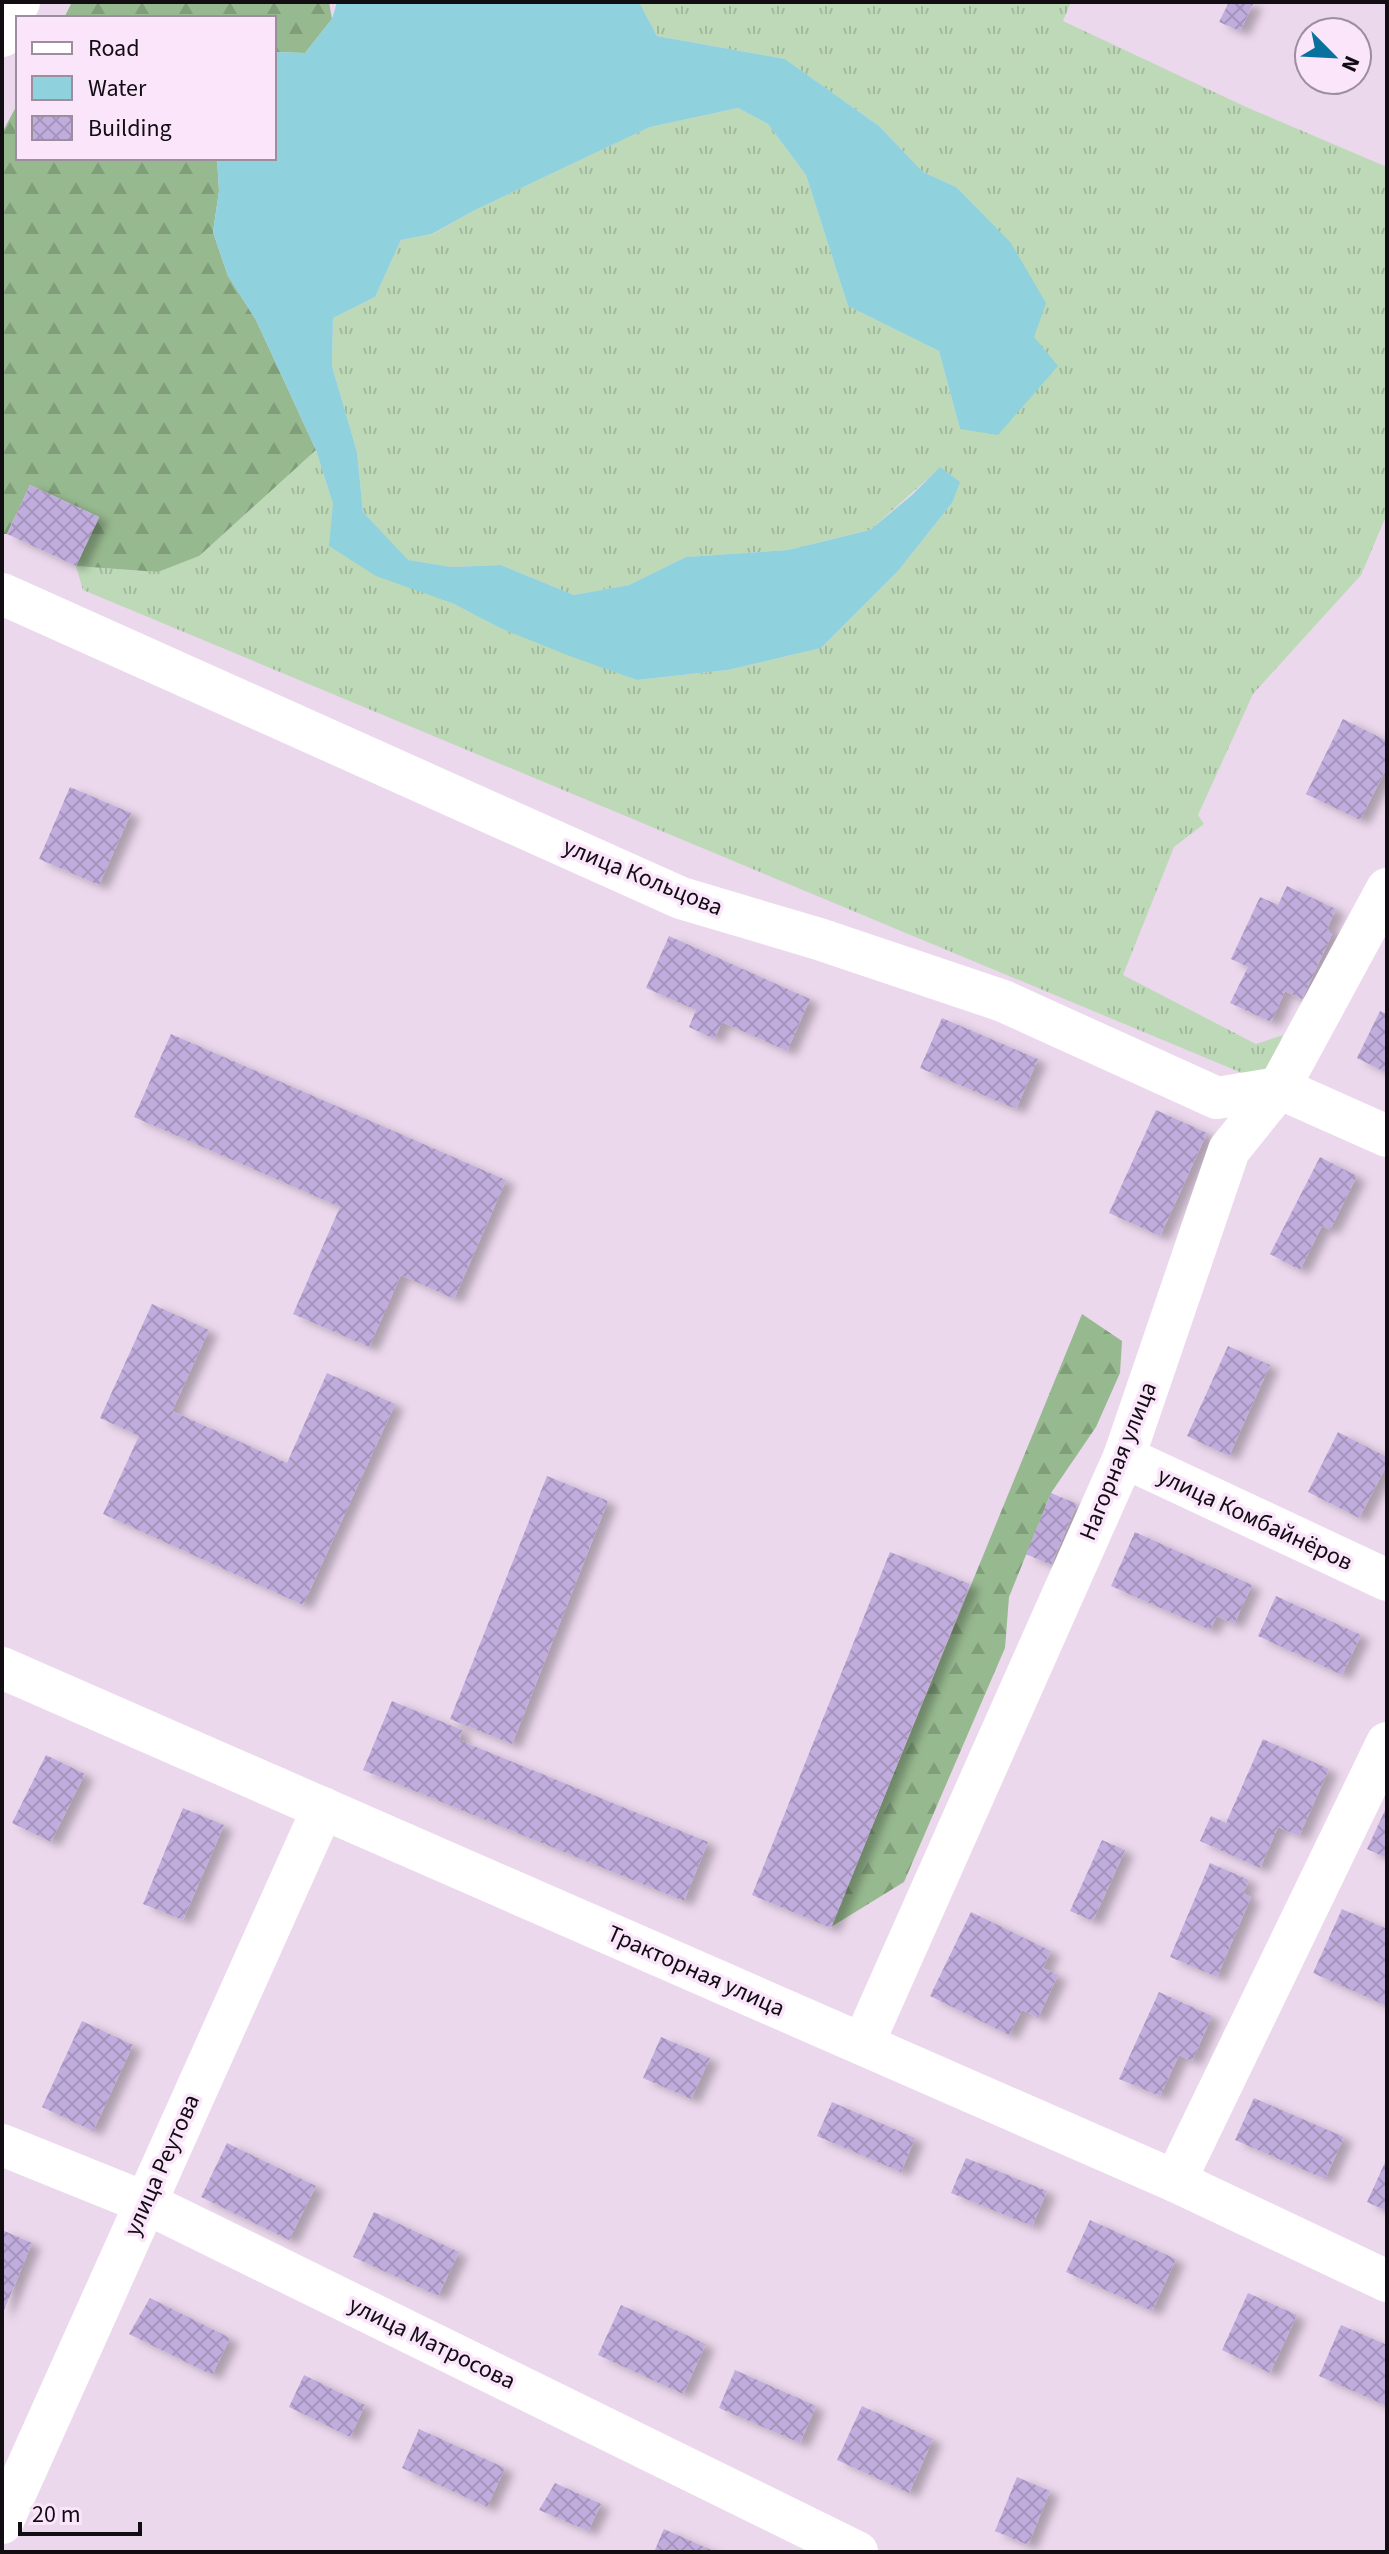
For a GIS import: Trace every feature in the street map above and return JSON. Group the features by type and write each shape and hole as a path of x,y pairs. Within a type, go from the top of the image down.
{"street":[{"path":"2,35 18,2"},
{"name":"улица Кольцова","path":"2,594 681,898 819,939 1003,1001 1217,1098 1279,1088"},
{"name":"Нагорная улица","path":"863,2044 1124,1457 1229,1150 1279,1088 1387,889"},
{"path":"1279,1088 1387,1136"},
{"name":"улица Комбайнёров","path":"1124,1457 1387,1580"},
{"name":"Тракторная улица","path":"2,1668 1175,2181 1387,2281"},
{"path":"1175,2181 1387,1743"},
{"name":"улица Реутова","path":"2,2523 323,1808"},
{"name":"улица Матросова","path":"2,2145 146,2203 857,2552"}],"green space":[{"path":"72,2 329,2 332,19 305,53 276,52 276,16 65,16"},
{"path":"639,2 1071,2 1063,21 1246,107 1387,167 1387,514 1361,575 1253,694 1198,815 1204,824 1174,847 1123,975 1256,1044 1283,1035 1266,1083 83,590 76,566 158,572 198,556 316,450 333,504 452,603 500,628 637,680 728,670 821,648 898,571 952,503 941,467 870,530 788,550 686,557 629,585 574,595 501,565 451,567 407,560 363,512 357,452 332,366 333,318 375,297 401,240 433,234 475,210 650,127 738,108 768,124 806,175 848,306 939,351 960,429 1033,337 956,187 923,172 879,126 785,59 657,36"},
{"path":"16,107 16,160 217,160 219,191 213,232 228,276 256,320 316,450 199,556 158,572 76,566 99,517 30,485 7,534 2,534 2,133"},
{"path":"1082,1314 1122,1341 1120,1373 1096,1427 1051,1493 1009,1597 1005,1648 904,1882 831,1927"}],"water":[{"path":"337,2 639,2 657,36 785,59 879,126 923,172 956,187 1011,243 1046,303 1034,337 1058,366 998,435 960,429 939,351 848,306 806,175 768,124 738,108 650,127 475,210 432,234 401,240 375,297 333,318 332,366 357,452 363,512 408,560 451,567 501,565 574,595 629,585 686,557 788,550 870,530 940,467 960,482 952,503 898,571 821,648 728,670 637,680 500,628 452,603 376,576 329,546 333,504 316,450 256,320 228,276 213,232 219,191 217,160 276,160 276,52 305,53 332,19"}],"building":[{"path":"1229,2 1254,2 1240,31 1219,22"},
{"path":"30,485 99,517 76,566 7,534"},
{"path":"1343,719 1387,741 1387,767 1360,820 1306,794"},
{"path":"70,787 131,813 99,885 39,859"},
{"path":"1287,886 1336,909 1327,929 1333,932 1302,999 1285,991 1271,1022 1230,1003 1248,967 1231,959 1260,897 1278,905"},
{"path":"669,936 810,999 787,1051 722,1022 714,1039 689,1027 696,1010 646,988"},
{"path":"1380,1011 1387,1014 1387,1073 1357,1058"},
{"path":"942,1018 1038,1059 1016,1109 920,1068"},
{"path":"171,1034 506,1180 454,1299 401,1275 369,1347 293,1314 340,1207 134,1117"},
{"path":"1156,1110 1207,1133 1160,1236 1109,1213"},
{"path":"1320,1157 1357,1176 1330,1230 1322,1226 1300,1270 1270,1254"},
{"path":"152,1304 209,1330 172,1411 287,1463 327,1373 395,1404 303,1605 103,1514 139,1436 100,1418"},
{"path":"1228,1346 1270,1365 1229,1456 1187,1436"},
{"path":"1338,1432 1387,1457 1387,1465 1359,1518 1308,1492"},
{"path":"547,1476 608,1501 512,1744 450,1719"},
{"path":"1051,1493 1077,1504 1051,1565 1026,1554"},
{"path":"1135,1532 1252,1585 1234,1624 1217,1616 1210,1630 1111,1586"},
{"path":"890,1552 970,1584 831,1928 752,1895"},
{"path":"1276,1596 1361,1635 1342,1675 1258,1636"},
{"path":"392,1701 462,1730 459,1740 708,1842 684,1901 363,1770"},
{"path":"1263,1739 1329,1769 1299,1836 1278,1827 1260,1868 1200,1841 1211,1816 1226,1823"},
{"path":"46,1755 85,1774 51,1842 12,1823"},
{"path":"1387,1806 1387,1858 1367,1849"},
{"path":"183,1808 224,1825 183,1920 143,1904"},
{"path":"1102,1840 1125,1850 1093,1921 1070,1911"},
{"path":"1210,1863 1249,1880 1243,1893 1251,1897 1217,1977 1170,1957"},
{"path":"1342,1909 1387,1929 1387,2006 1313,1973"},
{"path":"971,1912 1051,1951 1043,1968 1058,1975 1038,2018 1022,2010 1009,2035 930,1996"},
{"path":"1159,1992 1212,2016 1192,2061 1179,2055 1160,2096 1119,2079"},
{"path":"82,2021 133,2045 93,2131 42,2107"},
{"path":"661,2037 710,2058 691,2099 643,2078"},
{"path":"1254,2098 1344,2137 1325,2179 1235,2140"},
{"path":"832,2102 915,2138 901,2172 817,2136"},
{"path":"227,2143 316,2186 289,2240 201,2197"},
{"path":"966,2158 1047,2191 1032,2226 951,2193"},
{"path":"1387,2158 1387,2211 1367,2202"},
{"path":"374,2212 459,2252 438,2296 353,2257"},
{"path":"1090,2220 1176,2259 1152,2311 1066,2272"},
{"path":"2,2230 32,2243 2,2315"},
{"path":"1248,2293 1297,2315 1270,2373 1222,2350"},
{"path":"150,2298 230,2338 212,2375 129,2334"},
{"path":"621,2305 706,2344 683,2394 598,2355"},
{"path":"1341,2325 1387,2345 1387,2406 1319,2376"},
{"path":"735,2370 816,2406 800,2443 719,2408"},
{"path":"304,2375 365,2405 350,2437 289,2407"},
{"path":"862,2406 933,2439 909,2493 837,2460"},
{"path":"419,2429 505,2468 487,2507 402,2468"},
{"path":"1017,2477 1050,2491 1028,2545 995,2531"},
{"path":"555,2483 601,2504 588,2531 539,2510"},
{"path":"664,2529 716,2552 654,2552"}]}
